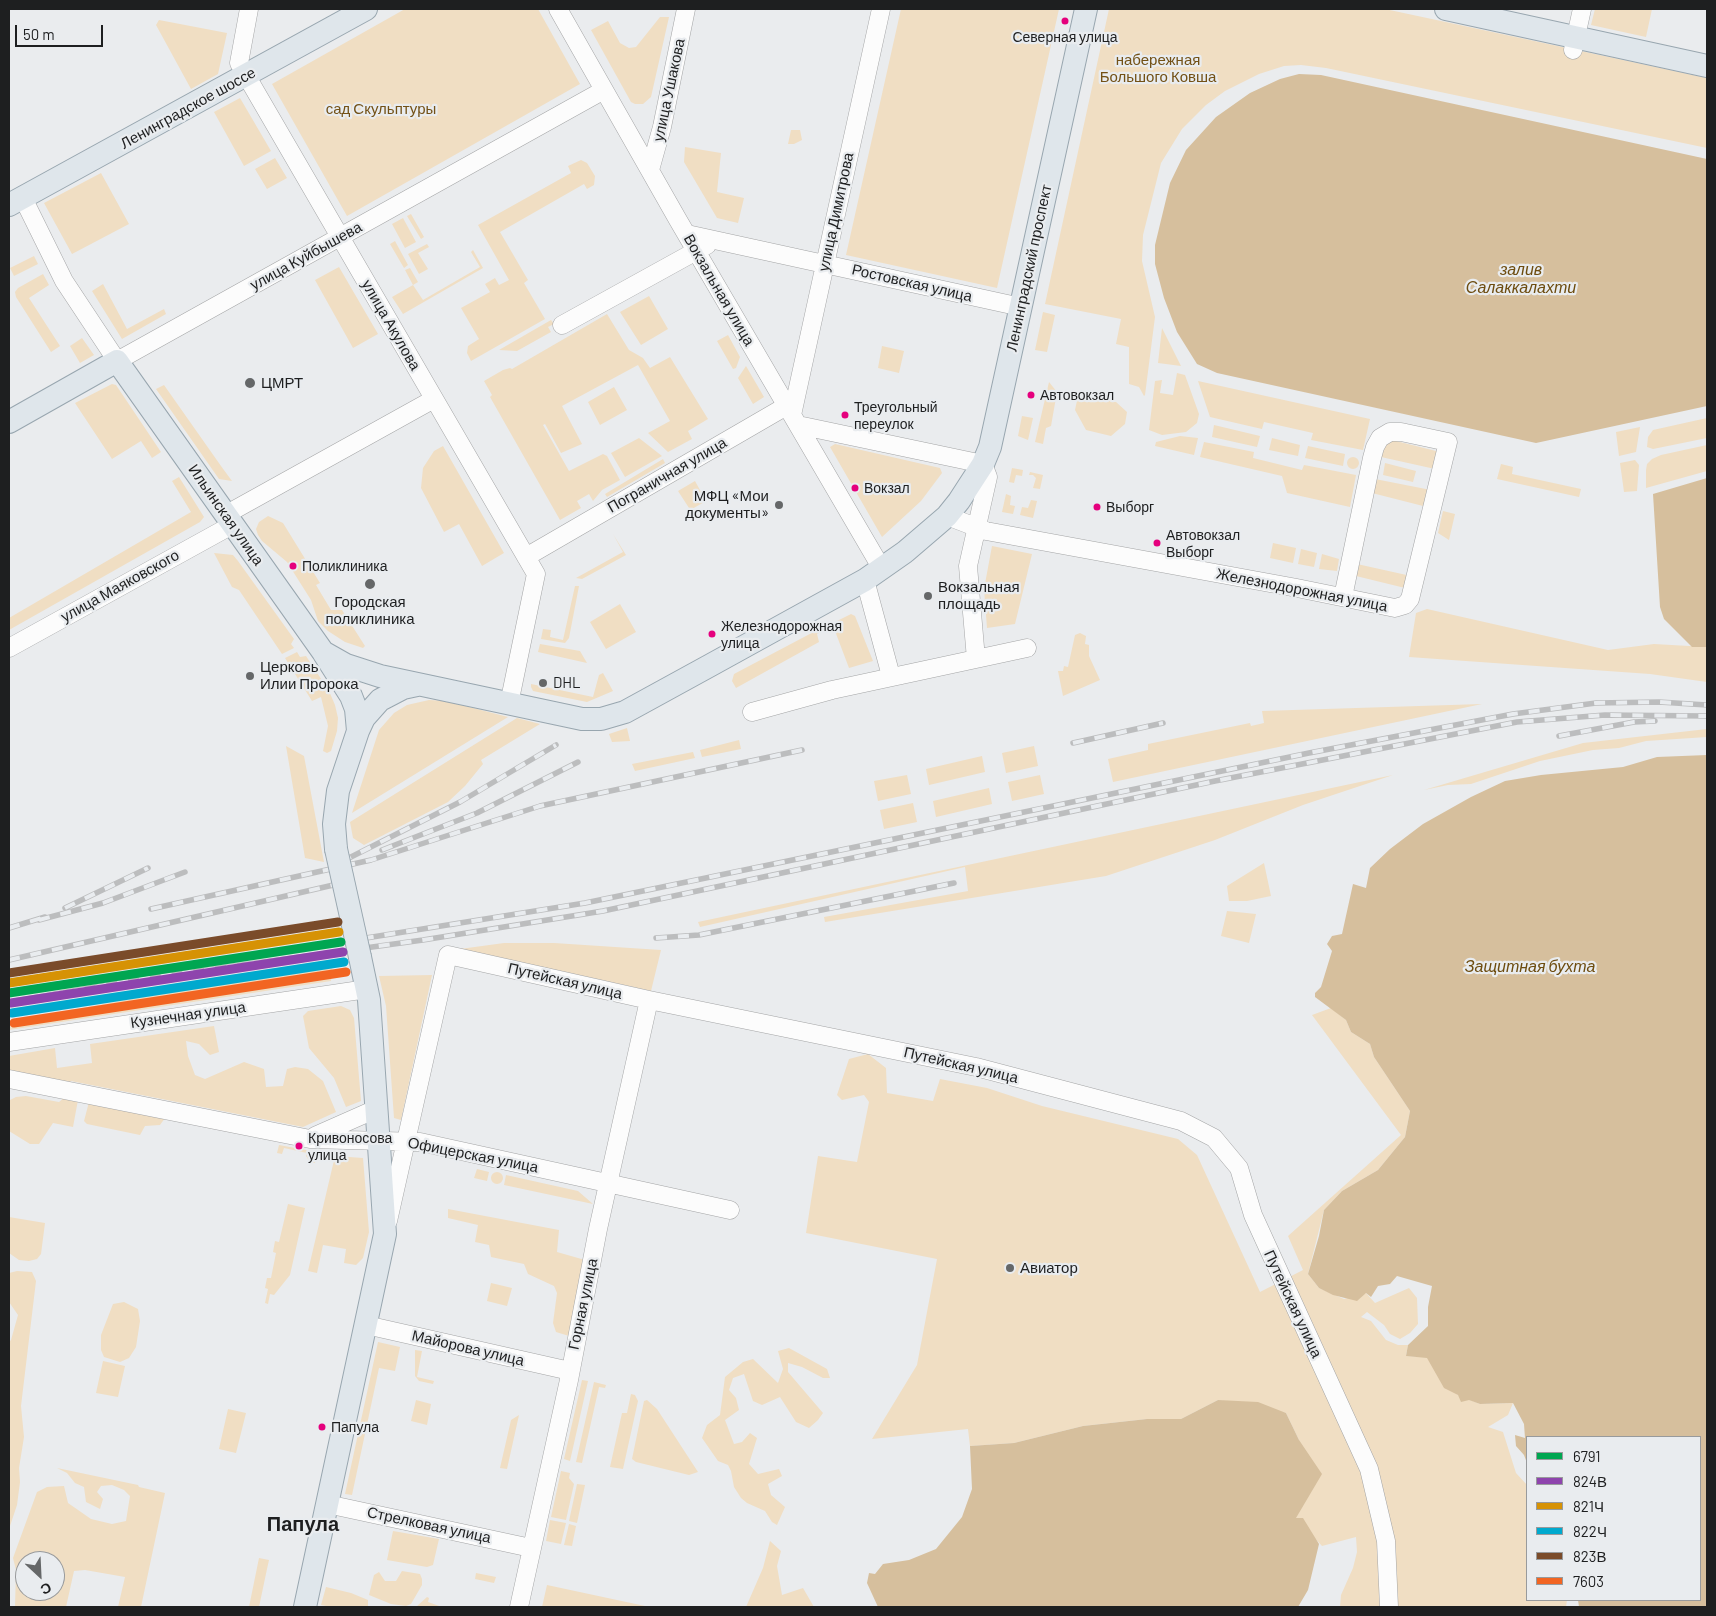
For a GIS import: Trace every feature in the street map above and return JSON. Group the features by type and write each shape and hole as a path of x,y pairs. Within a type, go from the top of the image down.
{"main road":[{"name":"Ленинградский проспект","path":"947,516 970,487 990,447 1086,9"},
{"path":"1446,9 1574,43 1700,69"},
{"name":"Ленинградское шоссе","path":"16,202 246,76 355,11"},
{"name":"улица Куйбышева","path":"9,422 117,361"},
{"name":"Ильинская улица","path":"117,361 324,652 351,696 356,709 358,731 338,791 334,824 336,849 367,988"},
{"path":"324,652 363,671 418,685 582,719 601,719 616,715 874,575 947,516"},
{"path":"358,731 364,718 380,700 403,688 418,685"},
{"path":"305,1607 385,1234 367,988"}],"street":[{"name":"улица Акулова","path":"249,9 238,60 246,76 434,399 533,553 536,574 509,704"},
{"name":"Вокзальная улица","path":"558,9 696,250 793,412 874,575 891,676"},
{"name":"улица Ушакова","path":"650,170 662,127 686,9"},
{"name":"улица Димитрова","path":"793,412 881,9"},
{"path":"1574,43 1582,9"},
{"name":"улица Куйбышева","path":"117,361 604,90"},
{"path":"624,126 645,133 662,127"},
{"name":"Ильинская улица","path":"16,202 64,281 117,361"},
{"name":"Ростовская улица","path":"687,234 1020,307"},
{"path":"562,324 716,240"},
{"name":"улица Маяковского","path":"9,648 434,399"},
{"path":"793,412 983,464 988,477 968,566 976,659"},
{"name":"Пограничная улица","path":"533,553 793,412"},
{"name":"Железнодорожная улица","path":"947,516 976,527 1053,544 1395,608 1405,605 1410,599 1448,442 1401,432 1390,432 1380,438 1375,447 1343,597"},
{"path":"752,712 891,676 1027,648"},
{"name":"Путейская улица","path":"407,1141 448,955 649,1000 976,1067 1181,1121 1214,1138 1239,1168 1253,1215 1369,1469 1386,1541 1389,1607"},
{"name":"Кузнечная улица","path":"9,1042 367,988"},
{"name":"Горная улица","path":"518,1607 649,1000"},
{"name":"Офицерская улица","path":"9,1079 310,1139 407,1141 730,1210"},
{"path":"310,1139 376,1109"},
{"path":"385,1234 407,1141"},
{"name":"Майорова улица","path":"366,1325 570,1370"},
{"name":"Стрелковая улица","path":"327,1504 531,1548"}],"green space":[{"name":"сад Скульптуры","path":"405,9 538,9 580,84 347,216 272,84"},
{"path":"901,9 1059,9 997,288 846,255"},
{"name":"набережная Большого Ковша","path":"1109,9 1385,9 1707,78 1707,148 1326,68 1301,65 1284,66 1259,74 1225,91 1206,105 1182,129 1161,163 1143,235 1142,261 1155,317 1144,396 1139,387 1129,384 1129,347 1116,344 1121,319 1045,304"},
{"path":"1595,9 1652,9 1646,37 1591,25"},
{"path":"660,17 669,17 651,97 643,104 635,104 631,102 591,30 608,21 620,43 629,48 636,47"},
{"path":"159,20 227,33 218,74 191,89 156,25"},
{"path":"240,98 271,151 244,166 214,112"},
{"path":"791,130 800,130 802,140 794,144 788,144"},
{"path":"685,147 721,153 717,192 744,198 738,223 717,218 684,162"},
{"path":"275,158 287,178 267,189 255,169"},
{"path":"581,160 587,163 595,176 594,185 587,189 584,184 500,232 528,280 524,283 545,319 471,361 467,353 468,346 479,339 461,308 490,292 485,284 495,278 499,285 509,280 478,225 571,173 568,166"},
{"path":"101,173 129,224 72,254 44,203"},
{"path":"411,214 424,237 421,239 407,216"},
{"path":"403,218 416,242 405,248 392,224"},
{"path":"395,241 408,265 404,268 390,244"},
{"path":"427,244 429,247 418,253 428,269 419,274 408,254"},
{"path":"473,250 483,268 403,314 392,297 413,285 423,300 480,267 471,252"},
{"path":"34,256 38,264 14,276 10,268"},
{"path":"339,267 378,334 353,348 315,280"},
{"path":"410,268 418,282 413,285 405,270"},
{"path":"43,274 49,285 29,298 60,346 51,352 16,297 15,292 18,288"},
{"path":"103,284 127,329 164,309 166,314 122,339 92,291"},
{"path":"649,296 668,329 641,345 620,312"},
{"path":"1043,312 1055,315 1047,352 1035,350"},
{"path":"607,314 629,350 643,358 650,368 670,357 708,419 688,431 692,439 668,452 648,433 670,421 638,365 562,406 582,444 561,453 545,424 543,425 569,471 603,454 607,456 620,480 602,490 593,501 589,494 577,501 581,508 560,520 490,397 492,395 484,381 503,370 512,369"},
{"path":"551,320 554,324 548,327 551,332 517,351 499,350"},
{"path":"1162,328 1181,366 1158,363"},
{"path":"728,335 740,357 736,368 733,369 717,341"},
{"path":"82,338 94,355 80,363 70,346"},
{"path":"882,346 904,351 899,373 878,368"},
{"path":"746,366 764,397 753,404 738,378"},
{"path":"1177,373 1185,375 1199,414 1197,423 1186,432 1162,435 1149,430 1155,381 1162,380 1160,393 1173,395"},
{"path":"1198,381 1370,419 1363,450 1311,440 1313,433 1264,422 1262,429 1210,417"},
{"path":"1049,382 1057,392 1051,426 1046,428 1043,444 1035,442"},
{"path":"112,384 116,385 161,452 152,458 141,441 112,459 75,403"},
{"path":"164,385 232,481 219,479 156,389"},
{"path":"614,387 627,410 600,425 588,402"},
{"path":"1078,396 1116,402 1127,412 1125,424 1111,436 1086,430 1075,410"},
{"path":"1022,416 1033,418 1028,440 1018,436"},
{"path":"1707,418 1707,438 1653,449 1647,447 1648,437 1653,430"},
{"path":"1214,425 1260,436 1257,447 1212,437"},
{"path":"1640,427 1636,452 1619,456 1616,432"},
{"path":"1180,436 1198,438 1194,455 1155,446 1156,442"},
{"path":"639,438 662,456 625,477 611,453"},
{"path":"1272,438 1300,445 1298,456 1269,450"},
{"path":"1388,439 1436,451 1438,457 1435,469 1381,457"},
{"path":"1204,442 1254,452 1253,458 1302,470 1304,465 1356,475 1350,507 1287,493 1282,476 1200,457"},
{"path":"835,444 940,468 942,473 921,501 882,537 830,447"},
{"path":"1707,445 1707,471 1646,488 1647,464 1652,459 1661,455"},
{"path":"443,446 504,553 482,566 459,524 444,532 421,488 423,468 434,451"},
{"path":"1308,446 1345,454 1343,466 1305,458"},
{"path":"1351,457 1355,457 1359,463 1355,469 1351,469 1347,465 1347,461"},
{"path":"663,459 665,463 607,497 605,494"},
{"path":"1635,460 1639,465 1637,491 1624,492 1620,463"},
{"path":"1385,463 1416,471 1413,482 1383,475"},
{"path":"1501,464 1513,467 1512,474 1581,489 1579,497 1497,479"},
{"path":"1012,468 1023,470 1022,476 1016,475 1014,483 1009,482"},
{"path":"1030,472 1043,475 1040,489 1033,488 1036,478 1033,475 1029,475"},
{"path":"179,477 204,517 200,522 9,630 9,618 191,512 172,481"},
{"path":"1375,479 1431,490 1427,507 1372,493"},
{"path":"695,481 706,501 692,509 689,508 678,491"},
{"path":"1006,494 1011,496 1010,505 1015,506 1013,514 1002,512"},
{"path":"1031,500 1037,501 1033,518 1020,515 1022,507 1028,508"},
{"path":"1443,511 1455,514 1449,540 1438,533"},
{"path":"268,516 283,523 320,583 316,585 331,610 342,610 365,646 363,648 345,642 328,631 318,621 311,600 287,562 262,541 258,535 256,529 259,522"},
{"path":"613,534 626,555 582,579 576,578 623,552"},
{"path":"1273,543 1296,548 1293,563 1270,558"},
{"path":"992,546 1032,554 1015,624 987,628 984,589"},
{"path":"1301,549 1317,553 1314,567 1298,564"},
{"path":"214,553 233,555 294,639 291,644 294,648 282,654 239,590 232,587"},
{"path":"1322,554 1339,559 1337,571 1319,569"},
{"path":"1357,564 1411,576 1405,588 1356,576"},
{"path":"575,586 579,586 569,638 565,643 541,639 543,629 551,630 550,637 563,640"},
{"path":"620,604 636,632 606,649 590,622"},
{"path":"1427,609 1608,650 1654,644 1707,647 1707,682 1650,674 1409,657 1416,613"},
{"path":"851,614 855,616 873,661 849,668 835,631 831,632 829,625"},
{"path":"823,627 825,630 817,634 819,642 736,688 732,681 734,674"},
{"path":"1080,633 1086,636 1085,644 1089,645 1089,656 1100,680 1063,696 1058,671 1063,671 1064,666 1068,667 1075,635"},
{"path":"540,644 580,651 587,663 538,652"},
{"path":"297,652 300,657 306,656 329,691 335,705 338,718 337,731 331,751 327,753 323,751 328,726 321,697 312,701 285,658"},
{"path":"603,673 613,691 587,702 533,691 531,687 531,684 593,697 599,675"},
{"path":"429,700 446,701 508,717 352,813 379,730 394,713 407,705"},
{"path":"1482,704 1113,782 1108,759 1148,750 1148,744 1250,723 1251,726 1264,723 1262,711"},
{"path":"517,718 540,724 481,760 483,764 465,786 448,802 364,845 353,838 350,822"},
{"path":"627,728 630,741 612,742 609,734"},
{"path":"1707,729 1707,737 1646,741 1619,748 1593,750 1540,761 1471,784 1448,785 1424,790 1583,743"},
{"path":"739,740 741,749 702,757 700,750"},
{"path":"286,746 304,756 324,862 305,858"},
{"path":"1034,746 1038,766 1006,773 1002,753"},
{"path":"693,752 695,758 635,771 632,764"},
{"path":"982,756 985,772 929,785 926,769"},
{"path":"907,775 911,794 878,801 874,781"},
{"path":"1040,775 1044,794 1012,801 1008,782"},
{"path":"1393,775 1303,805 1215,840 1106,876 825,922 824,917 968,891 965,867 700,927 698,922"},
{"path":"989,788 992,804 936,817 933,801"},
{"path":"913,803 917,822 884,829 880,810"},
{"path":"1264,863 1271,896 1247,901 1229,901 1227,886"},
{"path":"1227,911 1256,914 1249,943 1221,936"},
{"path":"504,943 554,943 661,950 651,991 460,949"},
{"path":"333,963 331,981 9,1030 9,1021"},
{"path":"432,975 401,1120 394,1118 386,1006 379,976"},
{"path":"341,1006 350,1010 354,1018 361,1101 346,1107 334,1078 309,1048 303,1016 308,1011"},
{"path":"1331,1008 1346,1020 1351,1032 1370,1044 1374,1057 1410,1111 1405,1137 1378,1170 1342,1191 1324,1210 1308,1274 1319,1288 1344,1299 1366,1293 1375,1303 1409,1288 1417,1298 1418,1324 1410,1333 1400,1339 1390,1334 1384,1325 1367,1312 1361,1317 1371,1321 1386,1340 1398,1345 1408,1345 1406,1356 1427,1357 1458,1395 1480,1404 1513,1403 1508,1415 1488,1427 1503,1432 1516,1473 1526,1484 1526,1601 1567,1601 1566,1607 1340,1607 1341,1595 1353,1568 1357,1552 1356,1537 1322,1546 1296,1518 1299,1440 1286,1413 1218,1400 1181,1419 1147,1419 1083,1426 1014,1443 970,1446 968,1429 872,1439 917,1365 937,1259 806,1233 818,1156 857,1162 869,1102 864,1095 842,1100 837,1095 849,1059 868,1054 886,1068 887,1093 933,1101 940,1079 987,1088 1042,1106 1178,1139 1197,1155 1260,1292 1303,1270 1288,1236 1401,1135 1312,1015"},
{"path":"214,1026 219,1052 210,1055 199,1044 186,1041 188,1056 195,1075 205,1079 244,1062 264,1069 266,1087 283,1086 287,1069 295,1067 308,1069 323,1081 336,1112 303,1127 71,1081 69,1083 9,1071 9,1056 55,1048 57,1068 92,1063 90,1044"},
{"path":"26,1096 59,1102 65,1097 78,1100 73,1127 53,1123 39,1144 30,1144 9,1131 10,1100"},
{"path":"89,1102 165,1118 160,1125 145,1126 140,1135 87,1124 84,1121"},
{"path":"279,1145 317,1152 315,1163 310,1162 306,1156 307,1153 284,1148 282,1154 277,1153"},
{"path":"335,1156 363,1158 369,1232 363,1258 356,1265 344,1263 346,1249 323,1245 317,1273 308,1271"},
{"path":"477,1169 489,1172 487,1181 474,1178"},
{"path":"495,1172 499,1172 503,1178 499,1184 495,1184 491,1180 491,1176"},
{"path":"506,1175 578,1191 593,1204 504,1185"},
{"path":"288,1204 305,1208 290,1275 274,1295 270,1294 268,1304 265,1303 268,1289 265,1288 267,1278 271,1278 276,1253 273,1252 275,1241 279,1242"},
{"path":"448,1209 559,1230 557,1252 585,1260 569,1336 556,1332 553,1323 557,1293 554,1286 528,1274 524,1264 491,1257 489,1245 475,1242 478,1225 448,1218"},
{"path":"9,1217 45,1223 41,1254 37,1259 29,1261 19,1260 9,1253"},
{"path":"17,1271 32,1272 36,1281 21,1406 24,1437 19,1468 20,1482 17,1505 9,1529 9,1342 18,1315 9,1302 9,1273"},
{"path":"491,1283 512,1288 507,1306 487,1301"},
{"path":"124,1302 138,1309 140,1321 136,1347 129,1358 120,1362 104,1357 101,1350 101,1335 113,1304"},
{"path":"378,1342 400,1347 395,1371 379,1368 352,1495 345,1494"},
{"path":"789,1348 827,1369 830,1378 823,1378 802,1367 788,1363 788,1372 823,1413 818,1420 809,1428 796,1422 780,1397 762,1405 753,1401 744,1374 733,1378 729,1390 736,1398 739,1410 725,1420 734,1444 742,1442 750,1433 757,1438 749,1464 758,1474 779,1469 782,1476 768,1484 771,1495 785,1507 777,1525 772,1522 765,1511 747,1503 741,1498 734,1487 728,1465 718,1461 702,1438 707,1425 720,1415 725,1377 743,1362 753,1359 778,1383 783,1369 778,1351"},
{"path":"415,1350 422,1351 417,1377 434,1381 433,1384 419,1381 415,1376"},
{"path":"103,1361 125,1366 118,1397 96,1393"},
{"path":"582,1380 588,1381 570,1461 564,1459"},
{"path":"594,1382 606,1385 605,1388 599,1387 582,1463 576,1462"},
{"path":"631,1394 635,1395 638,1401 623,1469 610,1467 622,1413 627,1413"},
{"path":"416,1400 431,1404 427,1425 411,1421"},
{"path":"647,1400 657,1409 698,1472 689,1475 636,1462 632,1459 644,1401"},
{"path":"228,1409 246,1413 236,1453 219,1449"},
{"path":"519,1415 507,1469 500,1468 511,1420"},
{"path":"57,1468 138,1485 139,1487 165,1493 141,1607 118,1607 125,1577 85,1570 74,1571 66,1607 15,1607 15,1601 65,1601 65,1551 16,1551 37,1492 47,1487 64,1486 68,1503 91,1519 112,1524 126,1521 130,1496 124,1490 112,1485 101,1486 97,1492 103,1499 100,1509 86,1502 84,1487 75,1483 67,1473"},
{"path":"561,1471 570,1473 569,1478 574,1484 566,1520 551,1517"},
{"path":"577,1484 585,1485 577,1523 569,1521"},
{"path":"550,1520 566,1523 561,1544 546,1541"},
{"path":"569,1524 576,1526 572,1546 564,1545"},
{"path":"393,1531 439,1539 433,1565 427,1567 387,1560"},
{"path":"770,1541 781,1551 777,1566 782,1595 803,1588 814,1607 746,1607 763,1568"},
{"path":"259,1558 269,1560 259,1607 249,1607"},
{"path":"402,1571 420,1574 422,1579 422,1585 411,1604 406,1606 391,1604 369,1595 374,1575 379,1572 385,1581 396,1581"},
{"path":"476,1573 496,1577 494,1583 475,1579"},
{"path":"547,1585 645,1606 645,1607 542,1607"},
{"path":"326,1587 351,1593 368,1600 368,1607 331,1607 321,1605"},
{"path":"427,1597 429,1598 428,1602 442,1607 416,1607"}],"water":[{"name":"залив Салаккалахти","path":"1299,74 1321,75 1707,159 1707,406 1536,443 1217,373 1197,364 1177,332 1164,298 1155,264 1155,245 1170,183 1186,150 1216,117 1250,93 1280,79"},
{"path":"1707,478 1707,647 1692,647 1664,619 1660,607 1653,494"},
{"name":"Защитная бухта","path":"1707,755 1707,1607 1579,1607 1578,1601 1701,1601 1701,1436 1526,1436 1526,1460 1516,1446 1515,1435 1525,1438 1524,1424 1513,1403 1480,1404 1469,1400 1461,1402 1458,1395 1444,1388 1427,1358 1406,1356 1408,1345 1428,1326 1428,1307 1432,1286 1397,1276 1390,1284 1378,1286 1371,1297 1366,1293 1357,1301 1333,1295 1319,1288 1308,1274 1324,1210 1342,1191 1378,1170 1405,1137 1410,1111 1374,1057 1370,1044 1351,1032 1346,1020 1315,997 1315,993 1321,987 1332,951 1327,944 1332,936 1342,934 1353,884 1366,888 1370,868 1390,849 1423,824 1471,797 1505,781 1541,775 1623,767 1657,757"},
{"path":"1218,1400 1258,1402 1286,1413 1299,1440 1322,1474 1296,1518 1303,1518 1319,1544 1308,1590 1298,1607 878,1607 867,1583 869,1573 875,1574 883,1564 909,1560 936,1549 962,1517 972,1489 970,1446 1014,1443 1083,1426 1147,1419 1181,1419"}],"railway":[{"path":"341,942 585,903 1309,753 1513,714 1596,703 1659,702 1707,705"},
{"path":"9,1002 147,978 423,940 603,911 1215,781 1517,722 1605,715 1707,716"},
{"path":"1559,736 1634,722 1655,721"},
{"path":"1073,743 1163,723"},
{"path":"341,862 460,802 556,745"},
{"path":"151,909 371,860 540,806 802,750"},
{"path":"382,850 477,813 578,762"},
{"path":"65,908 148,868"},
{"path":"39,920 103,903 185,872"},
{"path":"9,960 342,883"},
{"path":"656,938 699,935 954,883"},
{"path":"9,928 45,917"}],"transit line":[{"name":"823В","path":"9,973 338,922"},
{"name":"821Ч","path":"9,983 339,932"},
{"name":"6791","path":"9,993 341,942"},
{"name":"824В","path":"11,1003 343,952"},
{"name":"822Ч","path":"12,1013 344,962"},
{"name":"7603","path":"14,1023 346,972"}],"place":[{"name":"Северная улица","path":"1065,21"},
{"name":"ЦМРТ","path":"250,383"},
{"name":"Автовокзал","path":"1031,395"},
{"name":"Треугольный переулок","path":"845,415"},
{"name":"Вокзал","path":"855,488"},
{"name":"МФЦ «Мои документы»","path":"779,505"},
{"name":"Выборг","path":"1097,507"},
{"name":"Автовокзал Выборг","path":"1157,543"},
{"name":"Поликлиника","path":"293,566"},
{"name":"Городская поликлиника","path":"370,584"},
{"name":"Вокзальная площадь","path":"928,596"},
{"name":"Железнодорожная улица","path":"712,634"},
{"name":"Церковь Илии Пророка","path":"250,676"},
{"name":"DHL","path":"543,683"},
{"name":"Кривоносова улица","path":"299,1146"},
{"name":"Авиатор","path":"1010,1268"},
{"name":"Папула","path":"322,1427"}],"district":[{"name":"Папула","path":"303,1524"}]}
